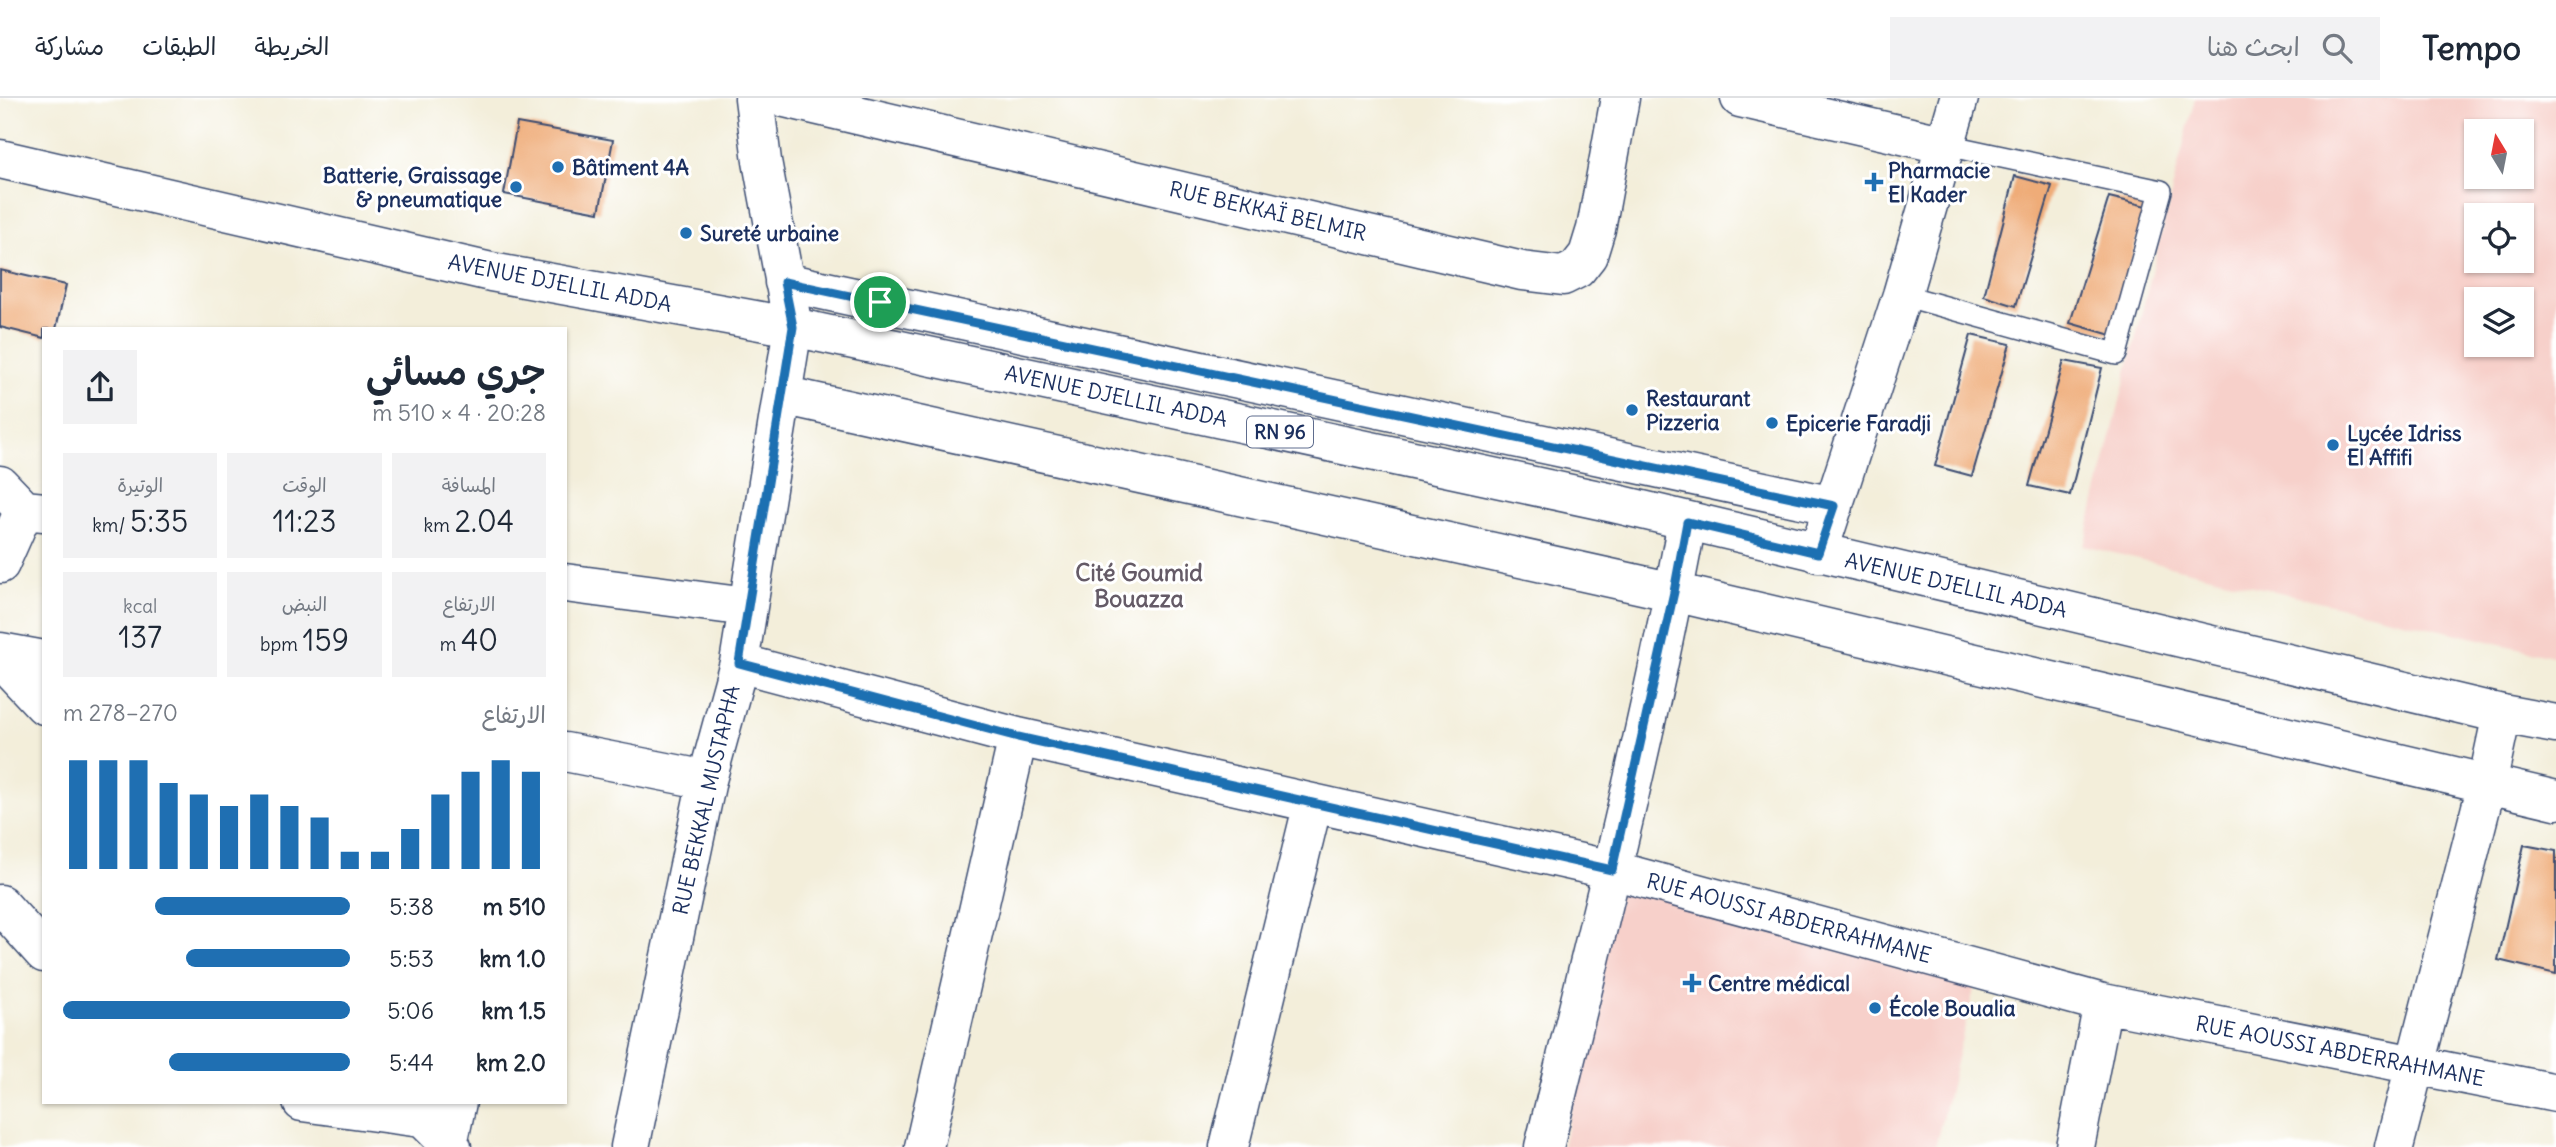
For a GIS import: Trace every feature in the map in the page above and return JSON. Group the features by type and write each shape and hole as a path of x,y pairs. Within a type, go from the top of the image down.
{"street":[{"path":"754,98 762,161 793,327"},
{"name":"RUE BEKKAÏ BELMIR","path":"785,98 1522,271 1563,276 1577,269 1588,255 1596,229 1620,98"},
{"path":"1740,98 1946,145"},
{"path":"1818,553 1902,295 1959,98"},
{"name":"AVENUE DJELLIL ADDA","path":"0,159 491,272 793,327 1613,503 2502,714 2556,724"},
{"name":"AVENUE DJELLIL ADDA","path":"784,282 1834,506"},
{"name":"RUE BEKKAL MUSTAPHA","path":"629,1147 707,780 739,663 793,327"},
{"path":"782,394 1674,592 2556,800"},
{"path":"0,564 23,502"},
{"path":"1544,1147 1612,870 1687,522"},
{"path":"567,583 747,607"},
{"path":"0,652 42,660"},
{"path":"0,658 42,703"},
{"name":"RUE AOUSSI ABDERRAHMANE","path":"739,663 1018,737 1612,870 2103,1003 2556,1093"},
{"path":"2394,1147 2487,784 2502,714"},
{"path":"924,1147 1018,737"},
{"path":"567,752 707,780"},
{"path":"1229,1147 1313,803"},
{"path":"0,904 42,951"},
{"path":"2075,1147 2103,1003"},
{"path":"312,1104 432,1128 455,1104"}],"lane":[{"path":"1902,295 2116,354 2161,191 1946,145"}],"shaded area":[{"name":"Lycée Idriss El Affifi","path":"2195,98 2556,98 2556,657 2084,546"},
{"name":"École Boualia","path":"1621,887 1978,973 1935,1147 1563,1147"}],"building":[{"name":"Bâtiment 4A","path":"517,123 613,140 599,212 504,194"},
{"path":"2015,176 2052,186 2016,306 1984,296"},
{"path":"2109,197 2146,206 2111,335 2070,323"},
{"path":"0,270 66,285 56,327 42,327 42,338 0,327"},
{"path":"1971,335 2010,344 1972,476 1935,466"},
{"path":"2064,361 2102,368 2070,495 2029,486"},
{"path":"2524,845 2556,851 2556,974 2498,960"}],"place":[{"name":"Bâtiment 4A","path":"558,167"},
{"name":"Pharmacie El Kader","path":"1874,182"},
{"name":"Batterie, Graissage & pneumatique","path":"516,187"},
{"name":"Sureté urbaine","path":"686,233"},
{"name":"Restaurant Pizzeria","path":"1632,410"},
{"name":"Epicerie Faradji","path":"1772,423"},
{"name":"Lycée Idriss El Affifi","path":"2333,445"},
{"name":"Centre médical","path":"1692,983"},
{"name":"École Boualia","path":"1875,1008"}],"district":[{"name":"Cité Goumid Bouazza","path":"1139,585"}],"route":[{"path":"784,282 880,302 1834,506 1818,553 1687,522 1612,870 1018,737 739,663 793,327 784,282"}]}
